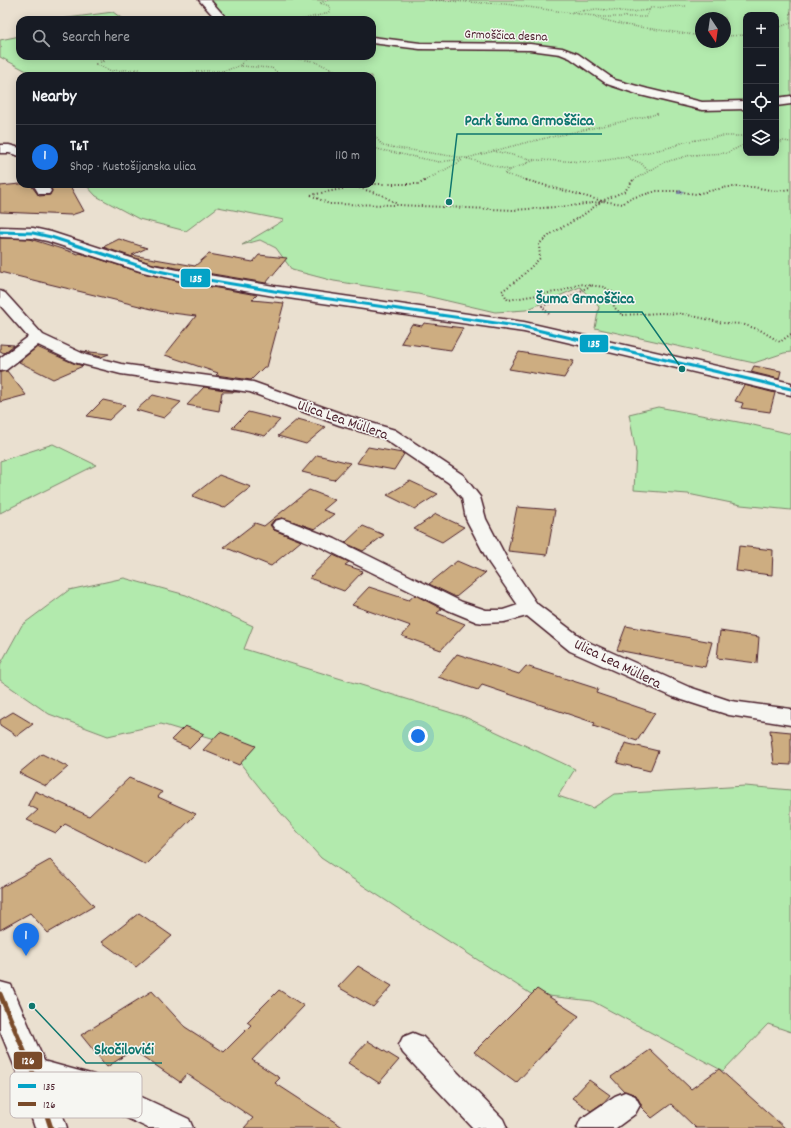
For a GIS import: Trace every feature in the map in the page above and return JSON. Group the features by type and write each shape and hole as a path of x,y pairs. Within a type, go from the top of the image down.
{"street":[{"path":"204,0 218,16"},
{"name":"Grmoščica desna","path":"376,40 420,46 530,47 562,51 574,56 611,82 644,92 702,106 743,105"},
{"path":"779,102 791,100"},
{"path":"0,150 9,149 16,151"},
{"path":"0,232 33,233 51,237 149,269 178,275 274,291 524,327 791,389"},
{"name":"Ulica Lea Müllera","path":"0,296 37,338 80,359 121,369 253,386 345,421 389,434 456,479 471,497 476,519 499,563 530,608 578,646 681,692 729,708 791,717"},
{"path":"0,366 37,338"},
{"path":"282,525 328,543 455,606 484,617 504,616 530,608"},
{"path":"0,994 32,1070 39,1072"},
{"path":"413,1045 492,1128"},
{"path":"592,1128 625,1105"},
{"path":"142,1111 178,1128"},
{"path":"48,1118 51,1128"}],"path":[{"path":"317,16 325,14 330,10 330,6 320,3 328,0"},
{"path":"429,0 530,7 586,15 634,18 646,17 649,10"},
{"path":"566,12 584,9 640,12 649,10 650,8 686,6"},
{"path":"586,15 625,25 695,35"},
{"path":"779,27 791,23"},
{"path":"731,36 743,35"},
{"path":"101,60 104,61 96,64 111,70 139,69 142,72"},
{"path":"239,66 245,60"},
{"path":"306,60 313,61 339,72"},
{"path":"221,72 239,66 272,68 276,72"},
{"path":"183,72 204,70 224,71"},
{"path":"376,149 439,162 465,158 590,127 657,114 660,105 641,93 644,92"},
{"path":"493,151 535,160 593,162 628,157 671,147 684,142 722,136 743,136"},
{"path":"376,138 383,146 465,158 510,170"},
{"path":"779,140 784,142"},
{"path":"779,143 791,142"},
{"path":"743,145 726,153 691,155 662,163 633,180 624,191 602,201 584,215 551,234 539,244 540,258 520,278 502,291 508,300 561,290 580,284 592,285 604,287 612,292 614,308 622,315 661,313 684,314 723,323 742,324 760,330 780,342 791,334"},
{"path":"628,157 641,164 648,171"},
{"path":"376,184 419,184 465,158"},
{"path":"535,160 504,174 602,201 623,204 628,199 657,191 676,191 696,194 728,187 753,187 776,191 791,189"},
{"path":"347,188 311,196 329,204 398,205 514,210 570,206 602,201"},
{"path":"356,188 382,195 398,205"},
{"path":"552,318 542,306 565,299 592,285"}],"green space":[{"path":"211,0 791,0 791,352 754,363 595,328 599,307 580,287 526,310 495,312 418,294 334,281 292,270 276,248 260,240 242,245 284,220 218,207 186,231 139,219 96,196 89,188 376,188 376,72 28,72 0,57 0,48 2,47 0,46 0,40 16,37 16,60 376,60 376,16 224,16"},
{"path":"113,12 118,16 83,16"},
{"path":"658,407 749,424 791,434 791,510 741,505 688,494 634,490 636,453 629,414"},
{"path":"53,444 96,465 0,513 0,461"},
{"path":"124,578 186,595 253,626 244,649 465,717 575,769 558,796 593,808 614,794 745,786 791,790 791,1032 768,1024 723,1071 592,1001 531,994 321,858 272,803 224,743 161,724 108,736 49,714 0,680 0,665 22,625 69,590"}],"building":[{"path":"16,184 16,188 33,188 39,196 50,195 52,190 51,188 71,188 84,211 71,215 0,212 0,186"},
{"path":"0,238 30,239 143,273 178,281 257,295 252,300 284,303 267,367 264,367 251,380 216,375 218,373 165,355 196,316 164,312 0,272"},
{"path":"119,239 147,248 132,255 195,266 209,254 253,262 259,255 287,258 266,283 153,264 103,247"},
{"path":"424,323 463,328 451,350 401,343 412,324 422,326"},
{"path":"0,344 14,345 4,353 0,351"},
{"path":"37,347 83,366 53,379 19,362"},
{"path":"81,351 109,354 101,357"},
{"path":"519,352 574,361 564,378 509,369"},
{"path":"754,366 781,371 779,379 751,372"},
{"path":"7,371 26,395 0,402 0,372"},
{"path":"744,385 775,393 770,412 741,408 743,403 735,401"},
{"path":"204,387 240,392 222,392 219,411 187,405"},
{"path":"153,395 181,402 164,418 136,410"},
{"path":"103,400 125,405 109,420 87,416"},
{"path":"248,412 280,420 265,436 232,428"},
{"path":"298,419 326,427 306,444 278,436"},
{"path":"368,447 404,454 394,470 357,463"},
{"path":"317,455 350,463 334,480 302,472"},
{"path":"219,475 251,487 224,508 192,496"},
{"path":"410,481 438,494 415,509 387,495"},
{"path":"309,490 335,500 323,510 334,514 315,529 282,518 274,520 270,525 274,530 301,541 271,566 224,547 255,523 264,526"},
{"path":"517,507 555,510 547,555 508,551"},
{"path":"436,514 464,527 442,542 414,529"},
{"path":"363,526 384,535 363,551 345,543"},
{"path":"739,546 773,550 772,575 736,571"},
{"path":"333,555 349,562 345,565 363,571 344,591 309,578"},
{"path":"457,561 485,573 456,597 429,584"},
{"path":"369,587 409,600 415,595 442,609 437,613 465,624 441,650 402,636 411,626 352,605"},
{"path":"626,626 712,642 705,667 617,650"},
{"path":"720,631 759,637 757,663 717,658"},
{"path":"457,654 519,674 526,666 598,689 596,693 655,713 637,741 593,726 595,723 482,685 478,690 438,677"},
{"path":"13,712 33,724 17,736 0,725 0,720"},
{"path":"185,726 204,734 190,748 171,740"},
{"path":"770,730 791,732 791,765 774,764"},
{"path":"220,732 256,746 239,765 203,750"},
{"path":"625,743 658,751 650,771 617,763"},
{"path":"42,754 68,767 46,786 19,773"},
{"path":"129,778 162,792 158,797 196,814 146,865 65,824 56,833 27,820 38,810 28,805 35,791 89,816"},
{"path":"50,860 94,906 48,933 30,913 0,930 0,888"},
{"path":"139,913 172,936 136,967 102,942"},
{"path":"358,966 392,986 373,1007 338,987"},
{"path":"537,989 579,1016 516,1083 474,1052"},
{"path":"279,990 304,1006 252,1060 280,1078 275,1083 344,1128 244,1128 253,1118 187,1074 180,1082 133,1050 107,1067 81,1035 152,991 185,1027 224,1052 251,1025 247,1022"},
{"path":"368,1041 399,1060 379,1083 348,1063"},
{"path":"650,1050 691,1089 719,1069 785,1128 696,1128 671,1104 652,1118 641,1107 636,1095 624,1091 611,1077"},
{"path":"589,1080 610,1095 604,1102 591,1111 572,1098"}],"transit line":[{"name":"135","path":"0,232 33,233 51,237 149,269 178,275 274,291 524,327 791,389"},
{"name":"126","path":"0,994 33,1072"},
{"name":"126","path":"48,1118 51,1128"}],"place":[{"name":"Park šuma Grmoščica","path":"449,202"},
{"name":"Šuma Grmoščica","path":"682,369"},
{"name":"T&T","path":"26,956"},
{"name":"Skočilovići","path":"32,1006"}]}
